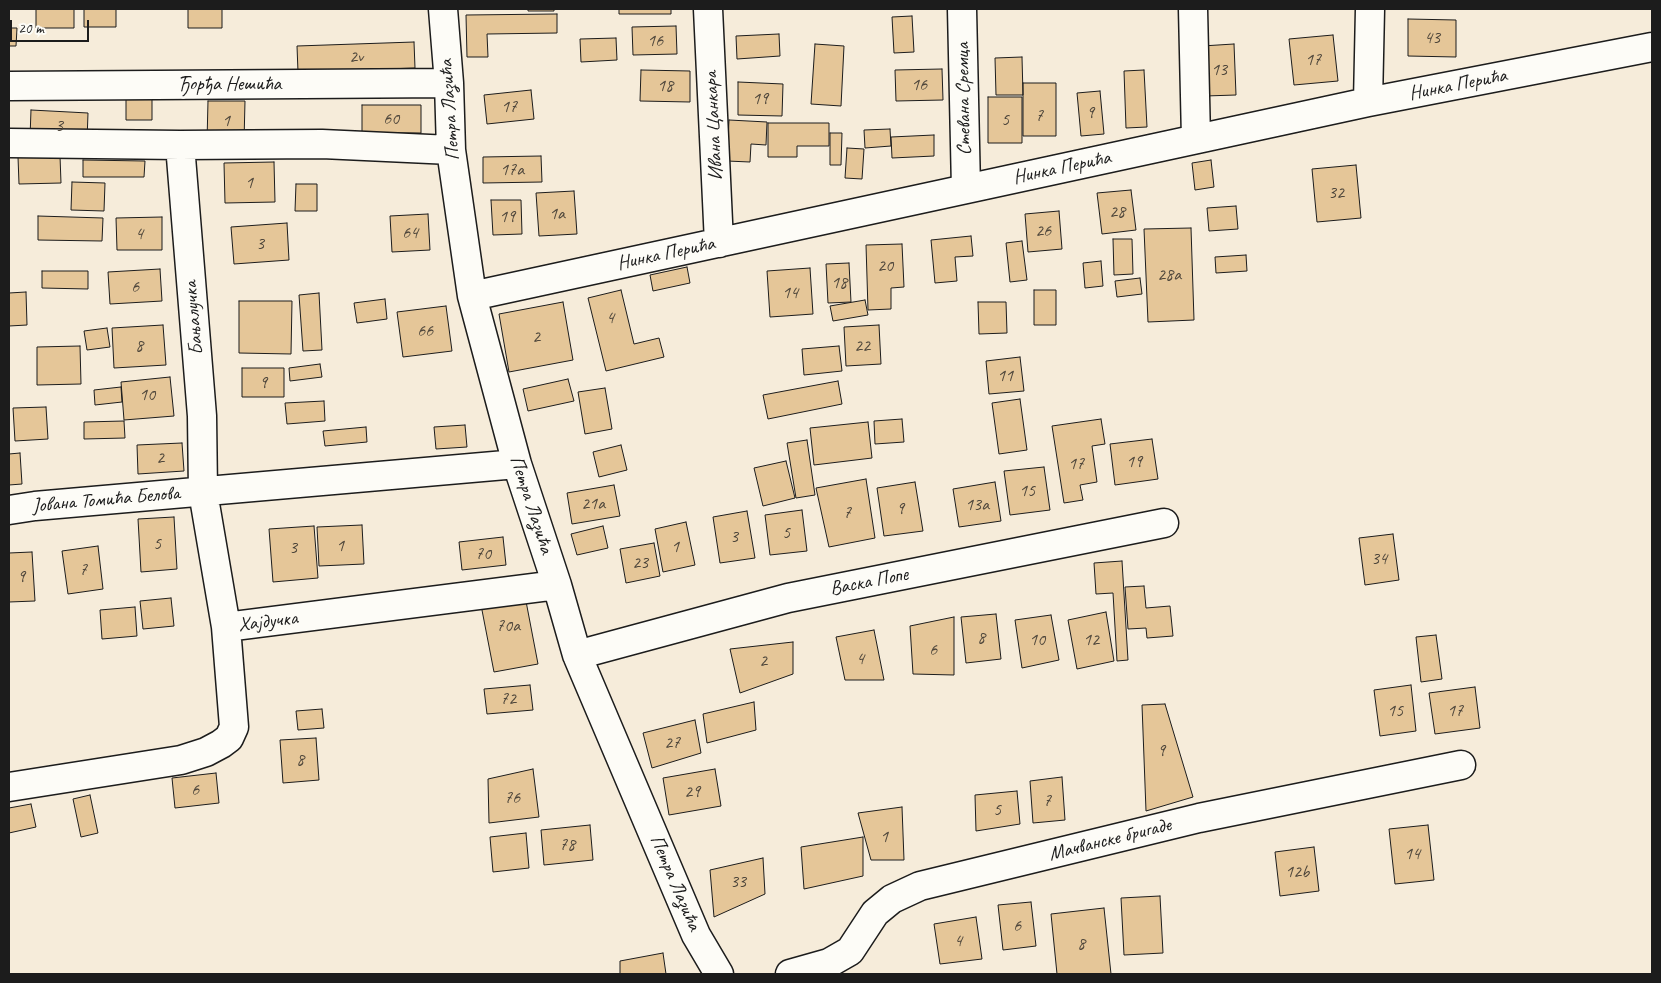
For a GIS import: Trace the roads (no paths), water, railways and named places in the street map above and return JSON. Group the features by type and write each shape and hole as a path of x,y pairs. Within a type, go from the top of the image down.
{"street":[{"name":"Петра Лазића","path":"443,9 449,83 451,150 472,296 517,464 578,655 696,935 719,974"},
{"name":"Ивана Цанкара","path":"708,9 719,242"},
{"name":"Стевана Сремца","path":"962,9 966,189"},
{"path":"1193,9 1196,139"},
{"path":"1368,102 1370,9"},
{"name":"Нинка Перића","path":"472,296 1368,102 1652,47"},
{"name":"Ђорђа Нешића","path":"9,86 449,83"},
{"path":"9,143 322,144 451,150"},
{"name":"Бањалучка","path":"180,145 202,416 203,492 226,627"},
{"name":"Јована Томића Белова","path":"9,510 35,506 517,464"},
{"name":"Васка Попе","path":"578,655 788,598 1164,523"},
{"name":"Хајдучка","path":"9,787 181,760 206,752 221,744 229,738 234,727 226,627 557,585"},
{"name":"Мачванске бригаде","path":"790,974 829,963 850,951 874,913 892,899 920,886 1199,818 1461,765"}]}
